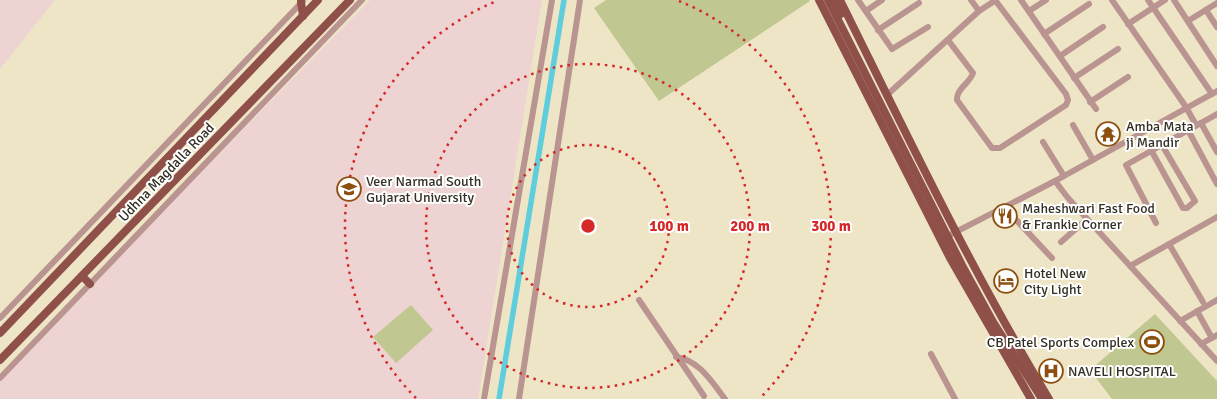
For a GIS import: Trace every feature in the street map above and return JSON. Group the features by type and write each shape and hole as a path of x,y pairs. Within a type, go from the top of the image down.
{"main road":[{"name":"Udhna Magdalla Road","path":"0,360 350,0"},
{"path":"819,0 997,320 1000,330 1042,399"},
{"path":"828,0 949,235 1049,399"},
{"path":"834,0 949,235"},
{"path":"840,0 887,96 949,235 980,314 1031,399"},
{"path":"302,1 303,16"},
{"name":"Udhna Magdalla Road","path":"0,334 317,1"},
{"path":"82,276 90,284"}],"street":[{"path":"1,375 362,0"},
{"path":"484,399 552,0"},
{"path":"519,399 580,0"},
{"path":"858,0 890,47 895,49 928,27"},
{"path":"866,11 882,0"},
{"path":"971,0 978,11"},
{"path":"887,96 978,11 996,0 1066,94 1068,100 1066,105 1000,148 992,148 957,100 957,94 973,73 948,40"},
{"path":"1021,0 1096,109"},
{"path":"1029,11 1046,0"},
{"path":"1112,0 1217,152"},
{"path":"949,235 1055,181 1186,107 1215,93 1148,0"},
{"path":"1128,24 1165,0"},
{"path":"1174,0 1217,66"},
{"path":"0,318 302,1"},
{"path":"878,30 922,1"},
{"path":"1188,21 1217,3"},
{"path":"1044,34 1089,4"},
{"path":"1206,10 1217,27"},
{"path":"1060,56 1103,27"},
{"path":"1074,78 1118,49"},
{"path":"1090,102 1128,77"},
{"path":"1156,222 1126,165 1217,114"},
{"path":"1073,125 1093,160"},
{"path":"1188,130 1217,184"},
{"path":"1043,142 1064,176"},
{"path":"1151,150 1183,208 1187,208 1195,201 1162,145"},
{"path":"1055,181 1087,219 1217,361"},
{"path":"1004,207 1052,258"},
{"path":"1130,266 1217,217"},
{"path":"1061,242 1087,219"},
{"path":"1169,244 1203,302"},
{"path":"640,300 676,357 704,396"},
{"path":"1180,321 1217,300"},
{"path":"1197,312 1215,337 1201,344"},
{"path":"931,354 955,399"},
{"path":"676,357 686,360 701,369 725,399"}],"shaded area":[{"path":"0,0 55,0 0,69"},
{"name":"Veer Narmad South Gujarat University","path":"370,0 542,0 478,399 0,399 0,377"}],"green space":[{"path":"606,0 810,1 659,101 594,8"},
{"path":"411,305 433,330 396,363 373,337"},
{"name":"CB Patel Sports Complex","path":"1155,314 1217,381 1217,399 1112,399 1090,370"}],"waterway":[{"path":"499,399 564,0"}],"place":[{"name":"Amba Mata ji Mandir","path":"1108,134"},
{"name":"Veer Narmad South Gujarat University","path":"349,189"},
{"name":"Maheshwari Fast Food & Frankie Corner","path":"1005,216"},
{"name":"Hotel New City Light","path":"1006,281"},
{"name":"CB Patel Sports Complex","path":"1152,342"},
{"name":"NAVELI HOSPITAL","path":"1051,371"}]}
